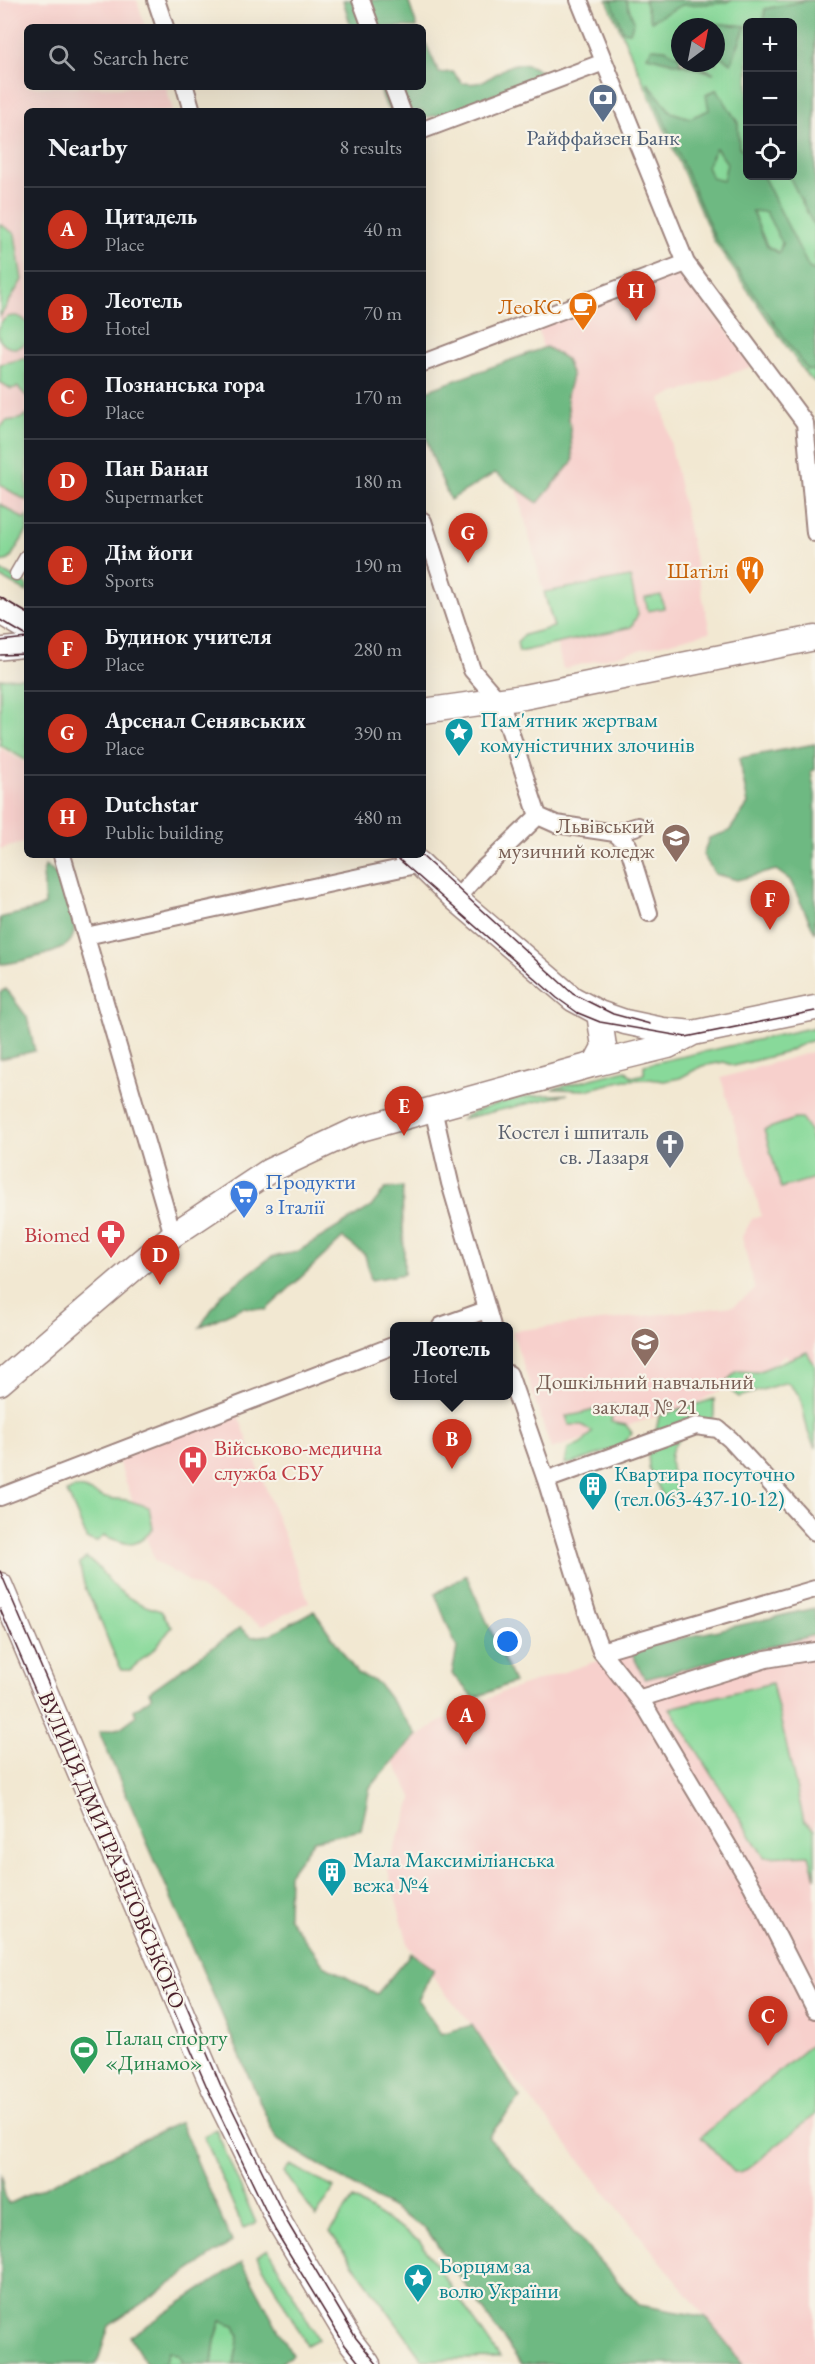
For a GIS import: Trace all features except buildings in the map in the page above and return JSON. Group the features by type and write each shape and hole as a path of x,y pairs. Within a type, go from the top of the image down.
{"main road":[{"path":"0,612 24,626"},
{"path":"426,711 524,697 815,638"},
{"path":"413,859 456,900 573,999 599,1013 635,1024 693,1032"},
{"path":"0,1383 173,1235 269,1171 354,1131 668,1046 693,1032 815,1008"},
{"path":"595,1064 604,1047 599,1013"},
{"path":"0,1363 35,1353"},
{"name":"ВУЛИЦЯ ДМИТРА ВІТОВСЬКОГО","path":"0,1586 214,2090 281,2225 351,2342 368,2364"}],"street":[{"path":"156,0 164,24"},
{"path":"361,0 370,24"},
{"path":"579,0 686,263 810,422 815,533"},
{"path":"426,129 604,62"},
{"path":"186,90 191,108"},
{"path":"394,90 401,108"},
{"path":"426,362 686,263"},
{"path":"426,530 472,670 498,699 538,816 556,824 615,833 638,826"},
{"path":"16,574 24,560"},
{"path":"0,649 24,646"},
{"path":"456,900 481,871 538,816"},
{"path":"615,833 628,845 649,913"},
{"path":"63,858 173,1235"},
{"path":"86,936 413,859"},
{"path":"433,1109 450,1183 490,1322"},
{"path":"452,1322 486,1310"},
{"path":"0,1497 390,1347"},
{"path":"513,1385 601,1651 641,1698 752,1886 815,2010"},
{"path":"546,1480 696,1426 718,1429 730,1439 815,1532"},
{"path":"601,1651 815,1589"},
{"path":"641,1698 766,1659 815,1651"}],"shaded area":[{"path":"0,0 137,0 144,24 24,24 24,90 167,90 172,108 24,108 24,536 9,560 0,562"},
{"path":"673,275 687,275 753,366 661,398 710,632 563,669 510,461 561,427 538,327"},
{"path":"0,748 24,762 24,843 0,849"},
{"name":"Дошкільний навчальний заклад № 21","path":"815,1051 815,1404 786,1354 748,1383 716,1392 694,1405 551,1449 513,1331 733,1306 755,1290 742,1237 752,1219 761,1216 721,1078"},
{"path":"237,1412 309,1602 262,1626 155,1561 117,1458"},
{"path":"815,1635 815,2364 743,2364 409,1947 387,1867 413,1798 390,1755 440,1722 501,1693 630,1650 645,1679"}],"green space":[{"path":"343,0 408,0 416,24 350,24"},
{"path":"607,0 815,0 815,382 807,376 714,241"},
{"path":"611,0 626,0 634,21 630,32 623,31"},
{"path":"644,0 730,0 726,3 682,5 651,21"},
{"path":"815,0 815,228 791,180 797,180 797,18 764,18 765,9"},
{"path":"725,24 743,26 743,33 731,63 725,59"},
{"path":"426,44 439,73 453,72 462,83 477,83 486,80 514,64 531,66 542,72 535,85 493,95 454,112 426,117 426,108 388,108 380,90 426,90"},
{"path":"652,48 665,49 671,52 671,62 647,56"},
{"path":"647,82 671,112 690,118 709,110 706,95 717,89 738,123 739,147 743,151 743,180 765,180 809,268 815,271 815,371 807,370 715,238","holes":["716,148 727,163 723,181 712,178 707,166","752,211 766,212 782,243 779,253 767,246"]},
{"path":"0,224 15,234 22,280 0,317"},
{"path":"8,317 20,317 24,320 24,344 20,347 8,347 -1,338 -1,326"},
{"path":"546,347 566,359 572,376 567,395 573,461 538,503 495,473 450,500 426,435 426,391"},
{"path":"24,359 24,394 18,387 11,389 0,382 0,364"},
{"path":"24,416 24,499 0,485 0,428 6,421"},
{"path":"0,504 24,519 24,536 9,560 0,562"},
{"path":"0,570 24,583 24,590 0,577"},
{"path":"630,577 638,614 631,627 519,652 517,642 524,635 554,627 544,592"},
{"path":"661,595 664,608 648,611 645,598"},
{"path":"24,677 24,759 0,745 0,679"},
{"path":"815,744 815,770 811,771 815,795 815,933 790,880 776,870 737,880 715,874 703,855 709,838 729,831 748,804 739,758"},
{"path":"45,866 57,876 72,912 74,932 72,939 67,945 49,953 18,962 0,964 0,918 45,905 43,873"},
{"path":"6,989 27,1017 35,1051 0,1059 0,992"},
{"path":"815,1027 815,1040 784,1053 734,1066 724,1062 702,1066 680,1078 664,1081 625,1080 586,1090 552,1089 626,1070 632,1077 644,1074 644,1065"},
{"path":"568,1094 462,1119 485,1108 518,1099"},
{"path":"795,1119 802,1119 810,1132 815,1178 781,1188 764,1130"},
{"path":"403,1187 404,1274 371,1280 365,1255 343,1238 266,1310 243,1307 200,1327 221,1295 271,1257 297,1252 371,1207 385,1189"},
{"path":"807,1352 815,1366 815,1448 808,1432 800,1396 787,1382 739,1397 723,1385 737,1371 757,1372"},
{"path":"714,1399 714,1415 707,1429 680,1439 672,1452 670,1459 672,1475 679,1497 663,1496 649,1468 648,1453 642,1438 656,1431 659,1416"},
{"path":"614,1405 611,1422 626,1425 632,1433 620,1447 565,1464 568,1449 582,1444 592,1432 582,1425 569,1425 566,1416"},
{"path":"75,1488 84,1489 105,1498 127,1500 149,1507 153,1529 141,1540 131,1544 104,1536 96,1542 87,1539 67,1492"},
{"path":"86,1558 95,1564 124,1595 161,1611 172,1627 156,1647 130,1670 122,1670 118,1663 86,1590 80,1564"},
{"path":"466,1575 514,1682 474,1698 452,1674 457,1648 435,1594"},
{"path":"815,1608 815,1635 645,1679 630,1650"},
{"path":"314,1611 357,1673 378,1683 417,1735 370,1787 361,1830 314,1840 289,1874 288,1917 324,1965 377,1994 411,1953 434,1969 418,2000 441,2034 472,2025 520,2098 488,2137 639,2305 706,2317 743,2364 521,2364 426,2229 276,2139 99,1732 120,1728 136,1716 134,1710 152,1697 149,1692 240,1628 252,1637 269,1635"},
{"path":"772,1683 804,1821 815,1829 815,1877 809,1855 764,1857 670,1708"},
{"path":"813,2043 815,2046 815,2115 747,2169 734,2172 701,2137"},
{"path":"180,2122 232,2242 109,2326 97,2364 0,2364 0,2175 9,2204"},
{"path":"216,2130 256,2223 243,2228 204,2136"},
{"path":"290,2165 334,2188 316,2217 284,2172"},
{"path":"353,2199 419,2240 500,2358 423,2360 330,2232"},
{"path":"268,2249 318,2339 307,2345 257,2256"},
{"path":"242,2262 292,2355 279,2364 234,2364 239,2336 235,2325 221,2321 212,2364 184,2364 179,2355 169,2351 165,2364 146,2364 130,2337"},
{"path":"221,2321 235,2325 239,2336 234,2364 212,2364"},
{"path":"169,2351 179,2355 184,2364 165,2364"}],"tram line":[{"path":"0,597 24,611"},
{"path":"0,620 24,634"},
{"path":"0,641 24,638"},
{"path":"0,655 24,654"},
{"path":"397,858 557,998 578,1013 600,1022 686,1037 815,1011"},
{"path":"424,858 573,994 613,1014 650,1024"},
{"path":"0,1571 221,2086 286,2220 356,2338 377,2364"},
{"path":"0,1609 209,2092 275,2230 345,2345 360,2364"}],"place":[{"name":"Райффайзен Банк","path":"603,124"},
{"name":"Dutchstar","path":"636,321"},
{"name":"ЛеоКС","path":"583,332"},
{"name":"Арсенал Сенявських","path":"468,563"},
{"name":"Шатілі","path":"750,596"},
{"name":"Пам'ятник жертвам комуністичних злочинів","path":"459,758"},
{"name":"Львівський музичний коледж","path":"676,864"},
{"name":"Будинок учителя","path":"770,930"},
{"name":"Дім йоги","path":"404,1136"},
{"name":"Костел і шпиталь св. Лазаря","path":"670,1170"},
{"name":"Продукти з Італії","path":"244,1220"},
{"name":"Biomed","path":"111,1260"},
{"name":"Пан Банан","path":"160,1285"},
{"name":"Дошкільний навчальний заклад № 21","path":"645,1368"},
{"name":"Леотель","path":"452,1469"},
{"name":"Військово-медична служба СБУ","path":"193,1486"},
{"name":"Квартира посуточно (тел.063-437-10-12)","path":"593,1512"},
{"name":"Цитадель","path":"466,1745"},
{"name":"Мала Максиміліанська вежа №4","path":"332,1898"},
{"name":"Познанська гора","path":"768,2046"},
{"name":"Палац спорту «Динамо»","path":"84,2076"},
{"name":"Борцям за волю України","path":"418,2304"}]}
